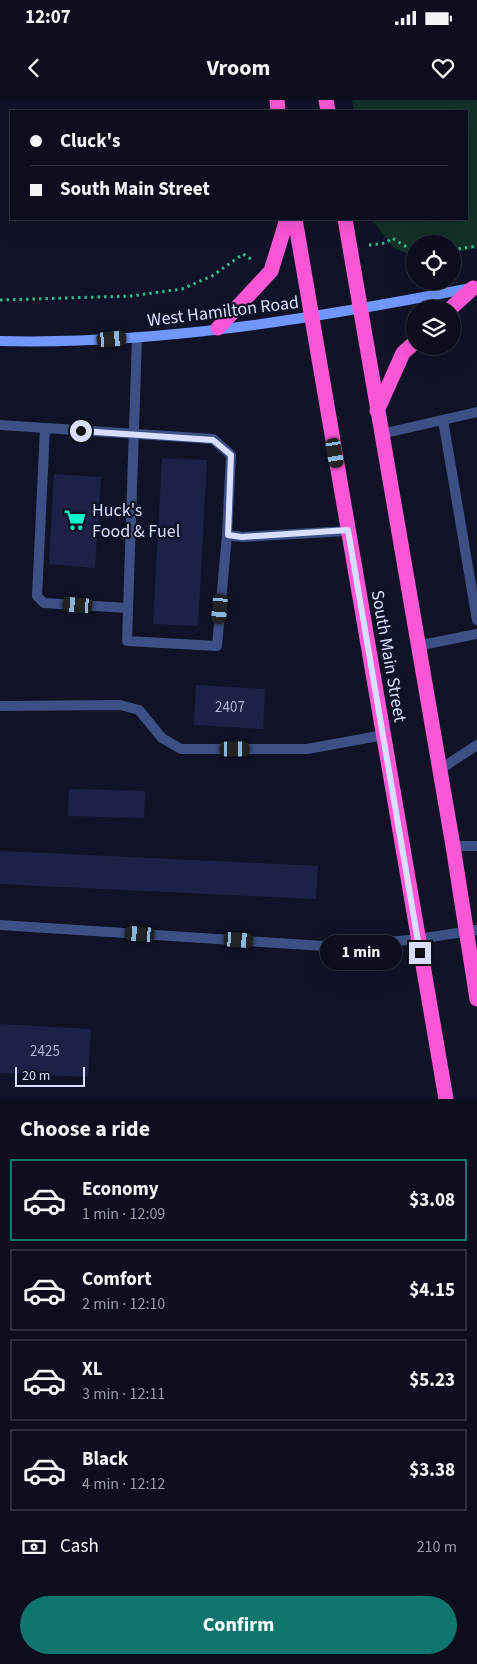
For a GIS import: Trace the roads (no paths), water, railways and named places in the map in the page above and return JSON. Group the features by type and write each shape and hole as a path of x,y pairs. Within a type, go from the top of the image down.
{"highway":[{"path":"218,328 271,272 287,220"},
{"name":"South Main Street","path":"295,220 446,1099"},
{"name":"South Main Street","path":"345,220 417,646 453,846 471,930 477,999"},
{"path":"461,300 475,288"},
{"path":"377,411 403,353 406,350"}],"main road":[{"name":"West Hamilton Road","path":"0,340 82,341 137,337 312,316 475,288"}],"street":[{"path":"0,425 134,434 213,440 231,455 228,535 217,646 127,641 134,434 137,337"},
{"path":"381,434 477,412"},
{"path":"443,420 477,620"},
{"path":"45,428 37,596 44,603 128,608"},
{"path":"228,535 242,537 348,530"},
{"path":"417,646 477,634"},
{"path":"0,706 120,705 139,710 162,738 181,749 307,749 384,735"},
{"path":"439,770 477,745"},
{"path":"453,846 477,846"},
{"path":"0,925 339,946 418,939 471,930"}],"place":[{"name":"Huck's Food & Fuel","path":"75,520"}]}
